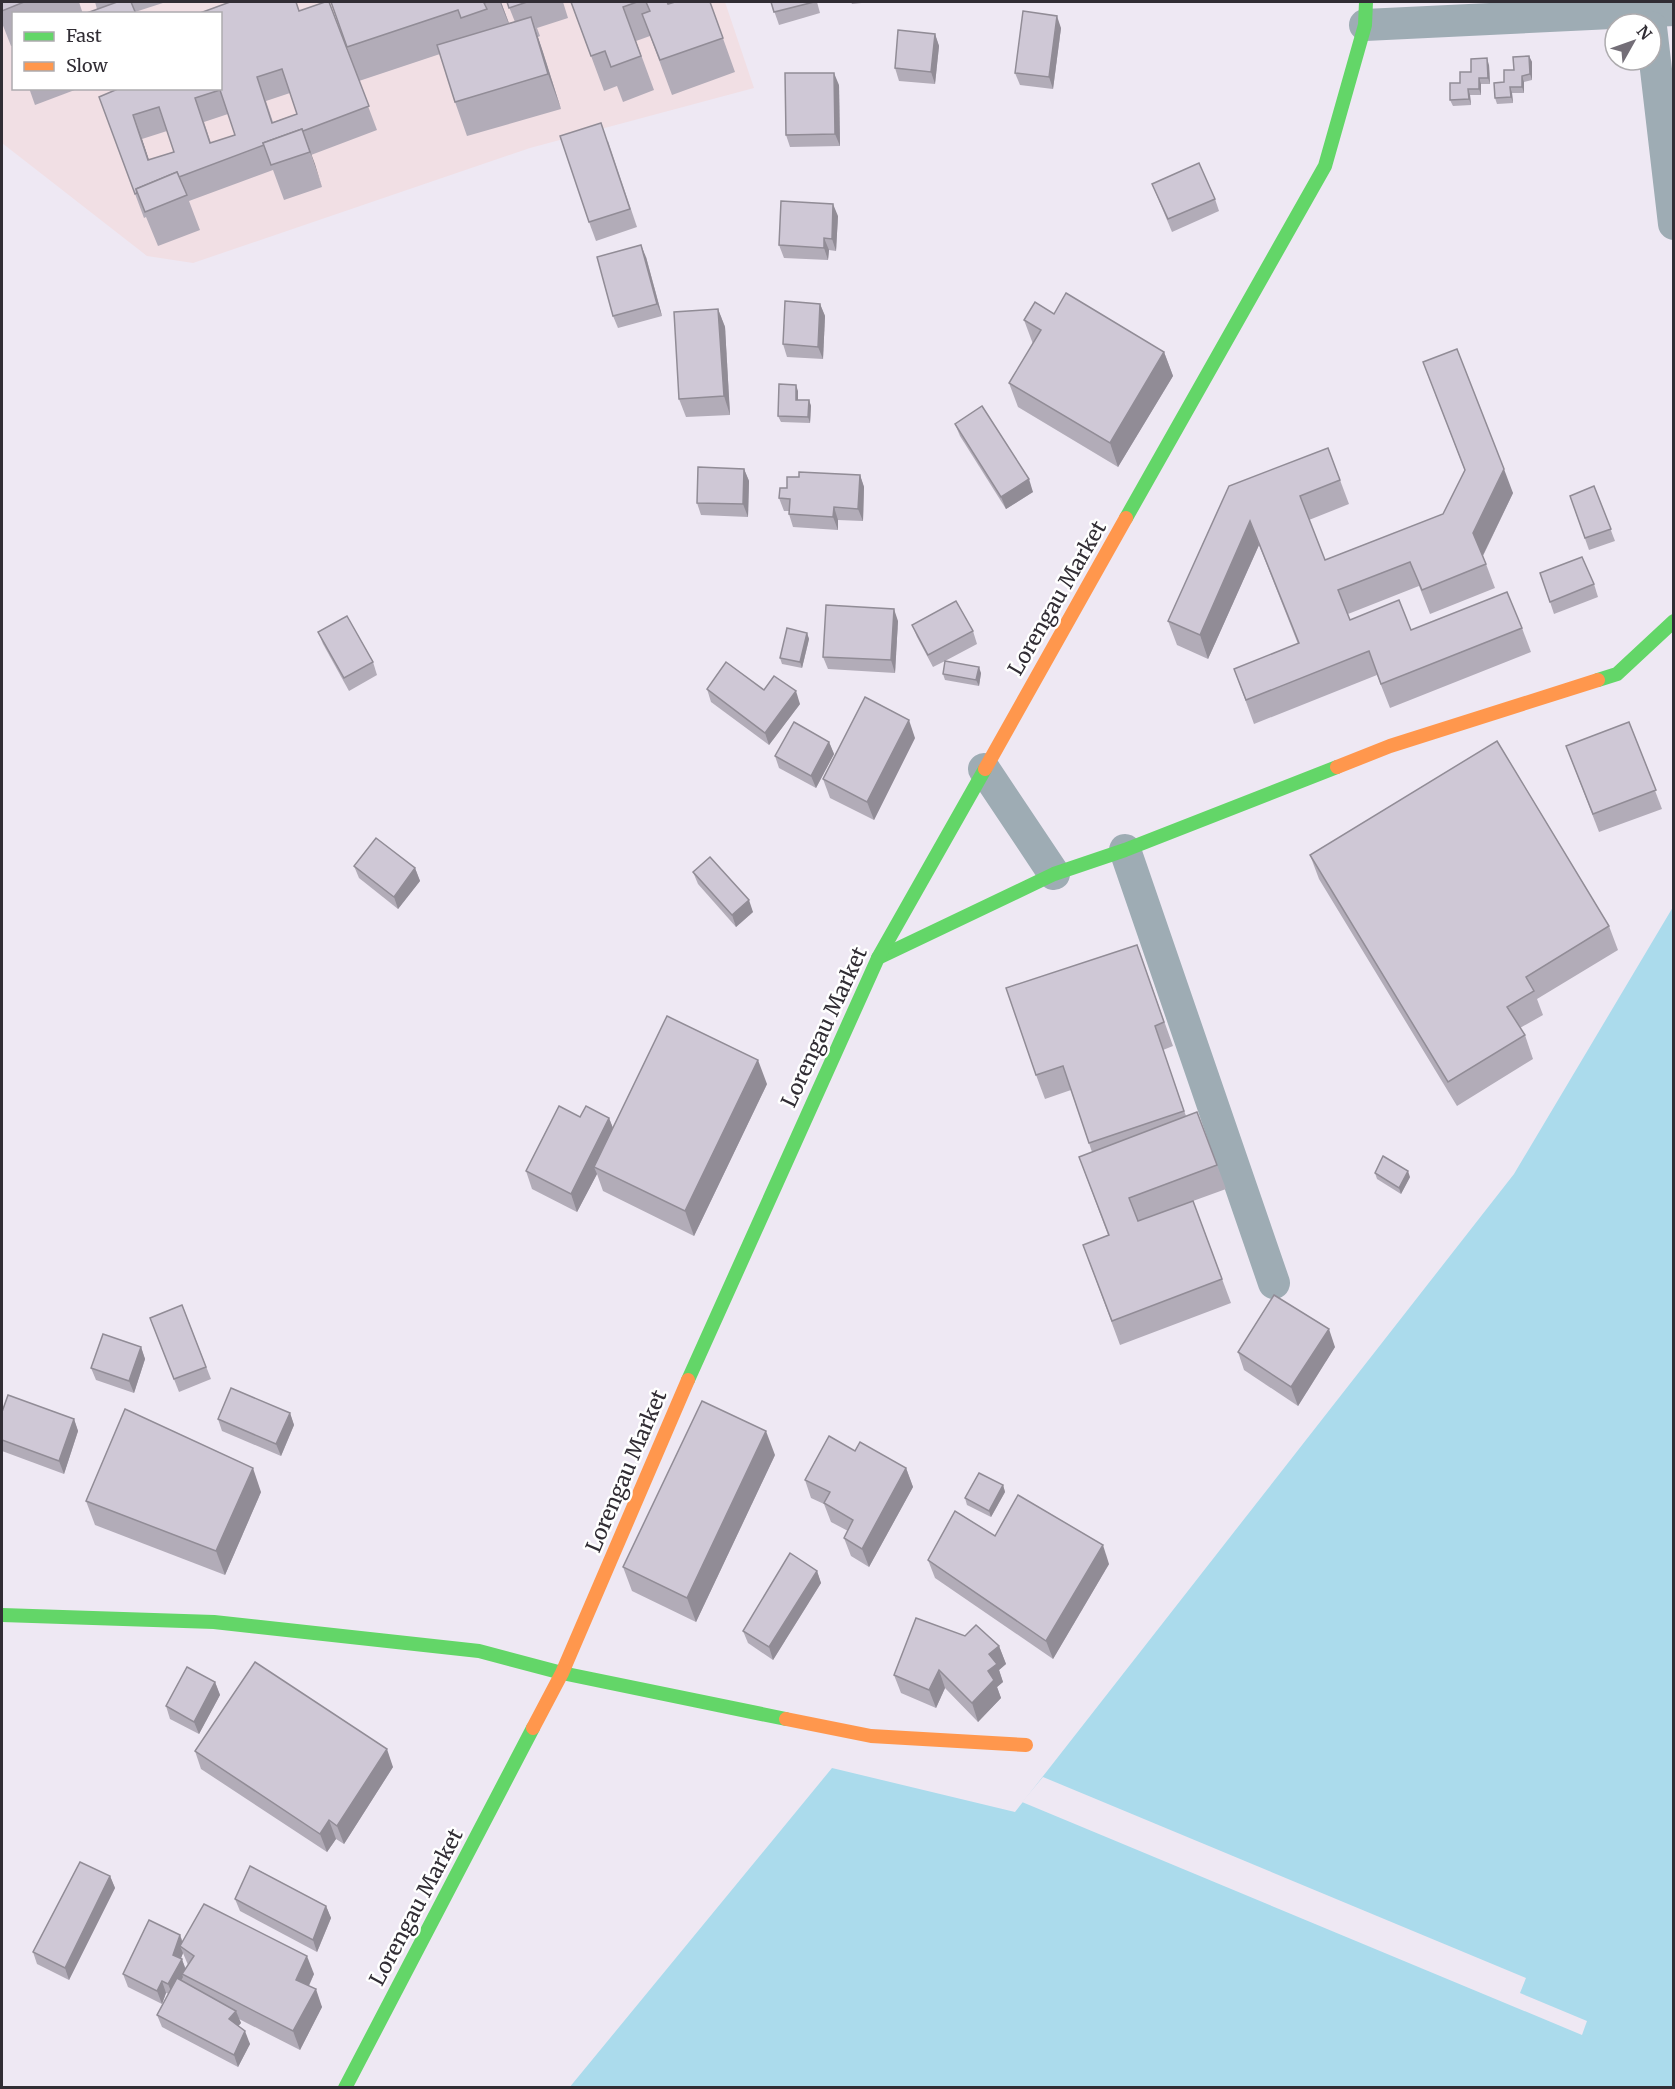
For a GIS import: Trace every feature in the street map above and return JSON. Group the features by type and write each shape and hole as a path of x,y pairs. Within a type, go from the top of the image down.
{"main road":[{"name":"Lorengau Market","path":"345,2088 562,1673 700,1352 878,958 1326,166 1366,13"},
{"path":"878,958 1054,874 1125,850 1390,746 1617,674 1674,621"},
{"path":"2,1615 226,1624 479,1651 562,1673 871,1736 1026,1745"}],"street":[{"path":"1366,13 1603,17"},
{"path":"1661,72 1674,224"},
{"path":"984,769 1054,874"},
{"path":"1125,850 1274,1283"}],"shaded area":[{"path":"38,2 725,2 754,88 530,148 193,263 147,256 2,143 2,16 12,12 12,90 222,90 222,12 12,12"}],"water":[{"path":"1673,907 1673,2087 569,2088 832,1768 1015,1812 1514,1174"}],"pier":[{"path":"1043,1777 1526,1978 1520,1993 1587,2021 1582,2035 1022,1802"}],"building":[{"path":"2,2 24,2 2,11"},
{"path":"117,2 131,2 135,12 90,12"},
{"path":"230,2 296,2 299,11 329,2 369,106 303,131 302,129 263,143 264,145 179,177 177,172 136,189 135,194 99,97 115,90 220,90 222,90 222,12 203,12","holes":["282,69 297,114 272,123 257,77","220,90 235,135 210,143 195,98","159,107 174,152 148,160 133,115"]},
{"path":"331,2 487,2 484,3 487,9 461,18 458,10 347,47"},
{"path":"507,2 527,2 509,8"},
{"path":"571,2 637,2 623,7 641,56 611,67 605,51 591,56"},
{"path":"646,2 667,2 668,4 710,2 723,38 660,60 642,14 650,11"},
{"path":"771,2 814,2 774,12"},
{"path":"1023,11 1057,16 1049,77 1015,73"},
{"path":"531,17 548,74 455,102 437,45"},
{"path":"898,30 935,34 931,72 895,68"},
{"path":"1529,56 1530,74 1522,76 1522,87 1510,87 1511,97 1495,98 1494,83 1504,82 1504,70 1514,70 1513,57"},
{"path":"1487,58 1488,78 1479,78 1479,89 1468,89 1469,99 1450,100 1450,83 1460,83 1460,72 1471,72 1471,59"},
{"path":"785,73 834,73 835,134 786,135"},
{"path":"601,123 630,209 589,222 560,136"},
{"path":"302,129 310,152 271,165 263,143"},
{"path":"1199,163 1215,199 1168,219 1152,184"},
{"path":"177,172 187,195 145,212 136,189"},
{"path":"781,201 833,204 832,239 824,238 824,248 779,245"},
{"path":"641,245 657,304 613,316 597,257"},
{"path":"1066,293 1164,352 1110,443 1009,383 1041,330 1024,320 1035,302 1054,314"},
{"path":"785,301 820,304 818,347 783,344"},
{"path":"718,309 724,396 679,399 674,312"},
{"path":"1457,349 1504,469 1473,533 1486,564 1422,590 1410,562 1338,590 1350,620 1399,600 1411,630 1507,592 1522,628 1381,684 1369,651 1246,700 1234,669 1299,643 1250,521 1200,635 1168,621 1229,486 1328,448 1340,480 1300,496 1325,560 1443,514 1465,470 1423,362"},
{"path":"779,384 796,385 796,400 809,400 808,417 778,416"},
{"path":"982,406 1029,479 1001,497 955,424"},
{"path":"698,467 744,469 743,504 697,503"},
{"path":"799,472 860,475 858,509 834,507 833,517 789,514 790,499 779,498 780,488 787,488 787,477 799,477"},
{"path":"1594,486 1611,529 1585,538 1570,496"},
{"path":"1582,557 1594,584 1550,602 1540,573"},
{"path":"956,601 973,631 928,655 912,625"},
{"path":"826,605 894,609 891,660 823,657"},
{"path":"347,616 373,662 344,678 318,632"},
{"path":"787,628 807,633 800,662 780,658"},
{"path":"945,661 979,667 976,680 943,674"},
{"path":"726,662 764,690 774,676 796,691 765,733 707,689"},
{"path":"865,697 909,720 867,802 823,779"},
{"path":"794,722 829,742 811,776 775,756"},
{"path":"1629,722 1656,790 1593,814 1566,746"},
{"path":"1497,741 1609,926 1526,977 1534,991 1507,1007 1525,1035 1448,1082 1310,855"},
{"path":"376,838 415,868 394,897 354,866"},
{"path":"710,857 749,900 732,915 693,872"},
{"path":"1137,945 1164,1022 1155,1026 1184,1111 1089,1143 1063,1066 1036,1075 1006,988"},
{"path":"667,1016 758,1060 685,1211 594,1167"},
{"path":"559,1106 580,1117 586,1106 609,1118 571,1194 526,1171"},
{"path":"1197,1112 1217,1165 1129,1198 1138,1221 1193,1201 1222,1279 1112,1321 1083,1245 1109,1235 1079,1157"},
{"path":"1383,1156 1408,1171 1399,1188 1375,1173"},
{"path":"1274,1295 1329,1329 1291,1387 1238,1352"},
{"path":"182,1305 206,1367 174,1379 150,1318"},
{"path":"103,1334 141,1347 129,1381 91,1368"},
{"path":"231,1388 290,1413 276,1444 218,1419"},
{"path":"8,1395 74,1419 59,1461 2,1440 2,1412"},
{"path":"702,1401 766,1431 687,1598 623,1567"},
{"path":"125,1409 253,1468 216,1551 86,1501"},
{"path":"829,1436 855,1451 860,1442 906,1468 862,1549 844,1538 853,1520 824,1503 830,1492 805,1480"},
{"path":"979,1473 1003,1485 989,1511 965,1498"},
{"path":"1018,1495 1103,1545 1046,1641 928,1560 955,1511 995,1536"},
{"path":"790,1553 817,1571 769,1647 743,1631"},
{"path":"916,1618 965,1636 976,1625 999,1646 989,1654 997,1664 988,1671 994,1680 972,1703 939,1670 929,1690 894,1675"},
{"path":"255,1662 387,1749 337,1826 329,1820 320,1834 195,1751"},
{"path":"187,1667 215,1682 194,1722 166,1706"},
{"path":"80,1862 110,1876 65,1968 33,1952"},
{"path":"250,1866 326,1906 313,1940 235,1899"},
{"path":"204,1904 307,1956 296,1980 316,1989 293,2031 182,1974 194,1956 180,1946"},
{"path":"149,1920 180,1935 173,1955 182,1959 168,1984 162,1981 157,1991 123,1974"},
{"path":"177,1978 236,2011 229,2019 245,2031 234,2055 157,2015"}],"traffic: fast":[{"path":"1126,518 1325,166 1365,25 1366,2"},
{"path":"1598,680 1617,674 1674,621"},
{"path":"878,958 1054,874 1125,850 1337,767"},
{"path":"688,1380 878,958 985,769"},
{"path":"2,1615 214,1622 479,1651 562,1673 786,1719"},
{"path":"345,2088 533,1728"}],"traffic: slow":[{"path":"985,769 1126,518"},
{"path":"1337,767 1390,746 1598,680"},
{"path":"533,1728 562,1673 688,1380"},
{"path":"786,1719 871,1736 1026,1745"}]}
